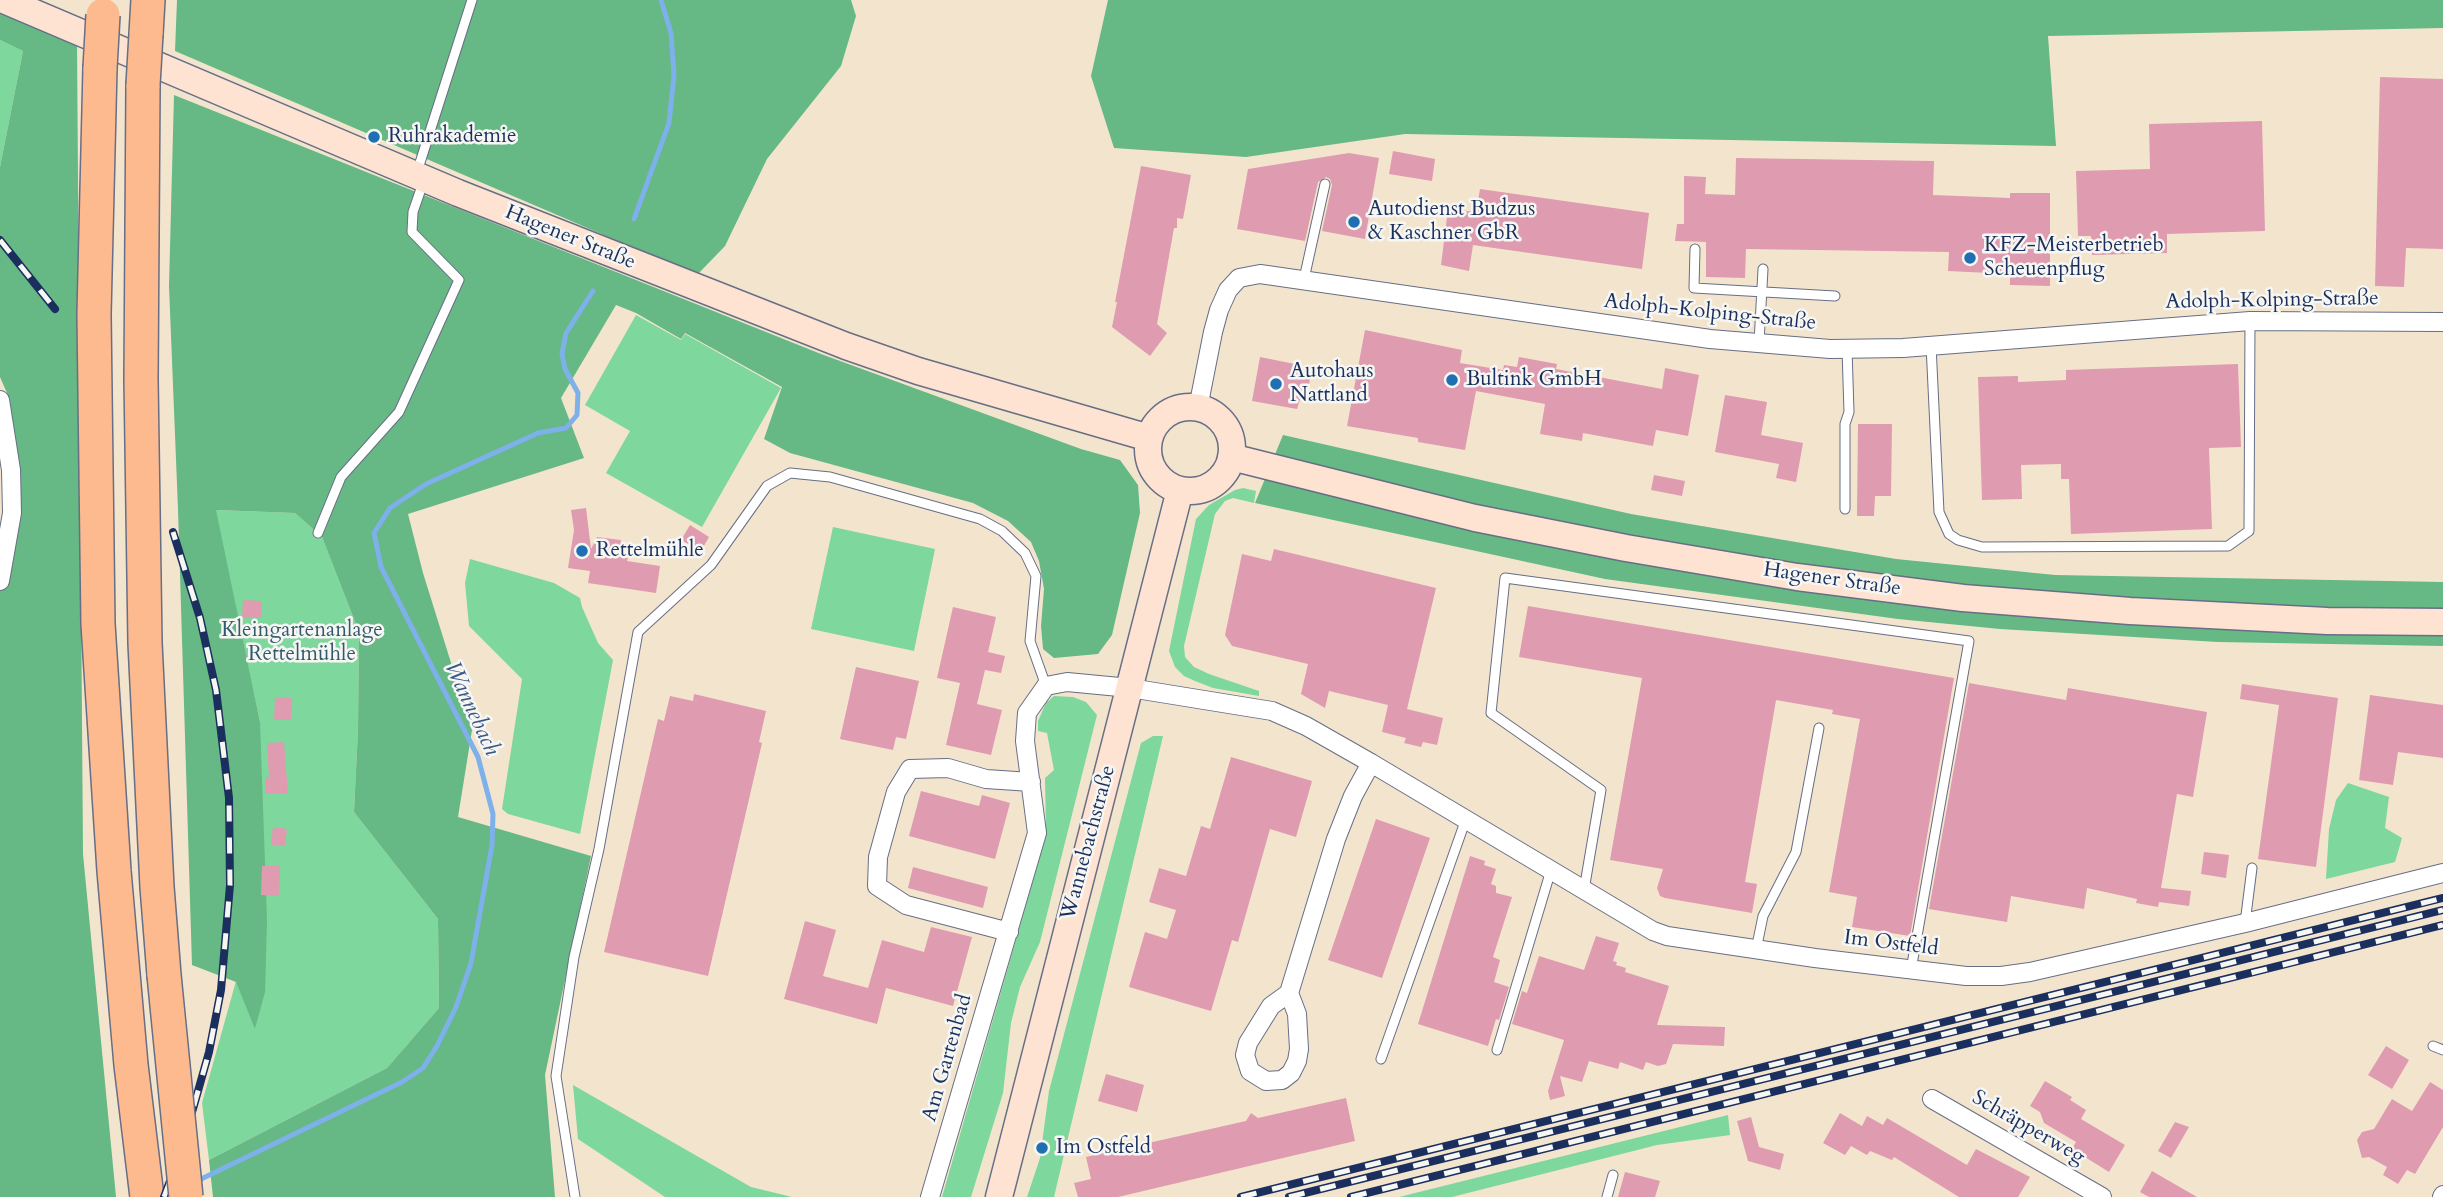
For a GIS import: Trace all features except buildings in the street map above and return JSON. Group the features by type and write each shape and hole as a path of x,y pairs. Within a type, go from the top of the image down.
{"highway":[{"path":"148,0 143,85 141,379 145,643 157,887 186,1197"},
{"path":"103,8 94,314 98,624 113,858 131,1065 147,1197"}],"main road":[{"name":"Hagener Straße","path":"4,0 420,177 635,264 918,371 1149,438"},
{"path":"1198,408 1210,412 1228,431 1232,444 1231,457 1227,470 1207,488 1180,490 1164,482 1153,468 1148,452 1149,438 1155,426 1173,410 1198,408"},
{"name":"Hagener Straße","path":"1231,457 1475,518 1626,548 1797,577 1964,597 2130,611 2327,621 2443,622"},
{"name":"Wannebachstraße","path":"999,1197 1180,490"}],"street":[{"name":"Adolph-Kolping-Straße","path":"1198,408 1219,310 1233,283 1239,278 1260,274 1759,345 1847,349 2250,321 2443,322"},
{"path":"0,400 11,470 12,513 0,581"},
{"path":"1046,686 1067,682 1130,688"},
{"name":"Am Gartenbad","path":"930,1197 1037,833 1025,741 1027,713 1046,686"},
{"name":"Im Ostfeld","path":"1130,688 1277,712 1371,762 1653,931 1667,936 1756,950 1966,976 2020,973 2245,923 2443,873"},
{"path":"1289,993 1297,1014 1297,1061 1291,1073 1282,1080 1266,1080 1250,1071 1245,1055 1248,1043 1271,1006 1289,993 1336,839 1353,796 1371,762"},
{"path":"1009,932 906,905 877,886 878,857 896,792 910,769 948,768 986,779 1031,782"},
{"name":"Schräpperweg","path":"1932,1099 2102,1197"}],"lane":[{"path":"318,533 341,477 399,412 459,280 412,232 420,177 472,0"},
{"path":"1304,279 1325,184"},
{"path":"1695,249 1693,288 1835,296"},
{"path":"1759,345 1763,269"},
{"path":"1931,345 1939,512 1949,534 1958,540 1982,547 2228,546 2249,531 2250,321"},
{"path":"1845,509 1845,424 1849,412 1847,349"},
{"path":"575,1197 556,1076 574,957 599,849 639,632 711,565 767,486 790,473 830,477 980,519 1002,531 1025,553 1036,576 1030,641 1046,686"},
{"path":"1584,890 1601,790 1491,713 1505,578 1969,641 1911,970"},
{"path":"1756,950 1763,916 1796,852 1819,728"},
{"path":"1381,1059 1466,819"},
{"path":"2245,923 2252,868"},
{"path":"1497,1050 1551,870"},
{"path":"2433,1046 2443,1050"},
{"path":"1607,1197 1613,1175"}],"green space":[{"path":"177,0 851,0 856,16 841,66 767,159 725,246 697,275 175,51"},
{"path":"1108,0 2443,0 2443,28 2048,36 2056,146 1405,134 1246,157 1114,148 1091,76"},
{"path":"0,13 77,43 83,854 116,1197 0,1197 0,578 5,562 7,393 0,377 0,167 23,51 0,40"},
{"path":"0,40 23,51 0,167"},
{"path":"174,95 821,354 1081,449 1120,460 1138,485 1140,513 1112,635 1098,654 1054,658 1043,649 1041,626 1044,589 1039,561 1031,542 1008,521 973,503 790,453 764,439 782,387 685,333 681,339 636,313 616,305 561,398 584,458 408,514 423,573 472,730 458,817 591,856 545,1075 555,1197 213,1197 209,1160 387,1068 439,1008 438,919 354,812 359,632 322,537 295,513 216,510 260,722 267,921 265,992 255,1029 236,982 192,965 169,286"},
{"path":"636,315 681,340 685,334 781,388 702,527 606,473 630,431 585,405"},
{"path":"1283,435 1631,514 1896,559 2055,575 2443,582 2443,646 2218,642 2000,629 1898,619 1605,579 1255,503"},
{"path":"1243,488 1256,491 1254,503 1233,498 1225,501 1215,514 1184,646 1185,657 1194,667 1259,691 1259,696 1213,688 1184,676 1175,667 1169,651 1196,519 1209,505"},
{"name":"Kleingartenanlage Rettelmühle","path":"215,510 295,513 322,537 359,632 354,812 438,919 439,1008 387,1068 209,1160 202,1103 236,981 256,1028 260,722"},
{"path":"833,527 935,549 914,651 811,629"},
{"path":"470,559 554,583 580,598 598,643 613,660 580,834 508,814 502,809 522,679 469,626 465,583"},
{"path":"1054,696 1073,697 1086,702 1097,715 1040,942 1020,987 1011,1023 1003,1093 971,1197 942,1197 1046,830 1045,778 1054,770 1047,733 1038,731 1038,721 1046,703"},
{"path":"1153,736 1163,736 1054,1197 1027,1197 1040,1158 1049,1091 1141,743"},
{"path":"2348,783 2389,797 2385,828 2402,838 2395,862 2326,879 2329,829 2336,800"},
{"path":"573,1085 751,1187 792,1197 665,1197 578,1139"},
{"path":"1728,1115 1730,1135 1657,1145 1452,1197 1399,1197"}],"waterway":[{"name":"Wannebach","path":"634,219 669,123 674,75 671,33 661,0"},
{"name":"Wannebach","path":"197,1181 402,1082 423,1068 456,1007 471,963 492,845 493,814 478,757 381,567 374,533 390,508 426,484 538,433 566,428 577,415 578,393 565,369 562,354 566,333 593,291"}],"railway":[{"path":"0,240 55,309"},
{"path":"164,1197 180,1155 209,1052 221,990 230,885 229,798 216,690 200,618 173,532"},
{"path":"1241,1197 2443,898"},
{"path":"1289,1197 2443,910"},
{"path":"1351,1197 2443,925"}],"place":[{"name":"Ruhrakademie","path":"374,137"},
{"name":"Autodienst Budzus & Kaschner GbR","path":"1354,222"},
{"name":"KFZ-Meisterbetrieb Scheuenpflug","path":"1970,258"},
{"name":"Bultink GmbH","path":"1452,380"},
{"name":"Autohaus Nattland","path":"1276,384"},
{"name":"Rettelmühle","path":"582,551"},
{"name":"Im Ostfeld","path":"1042,1148"}]}
